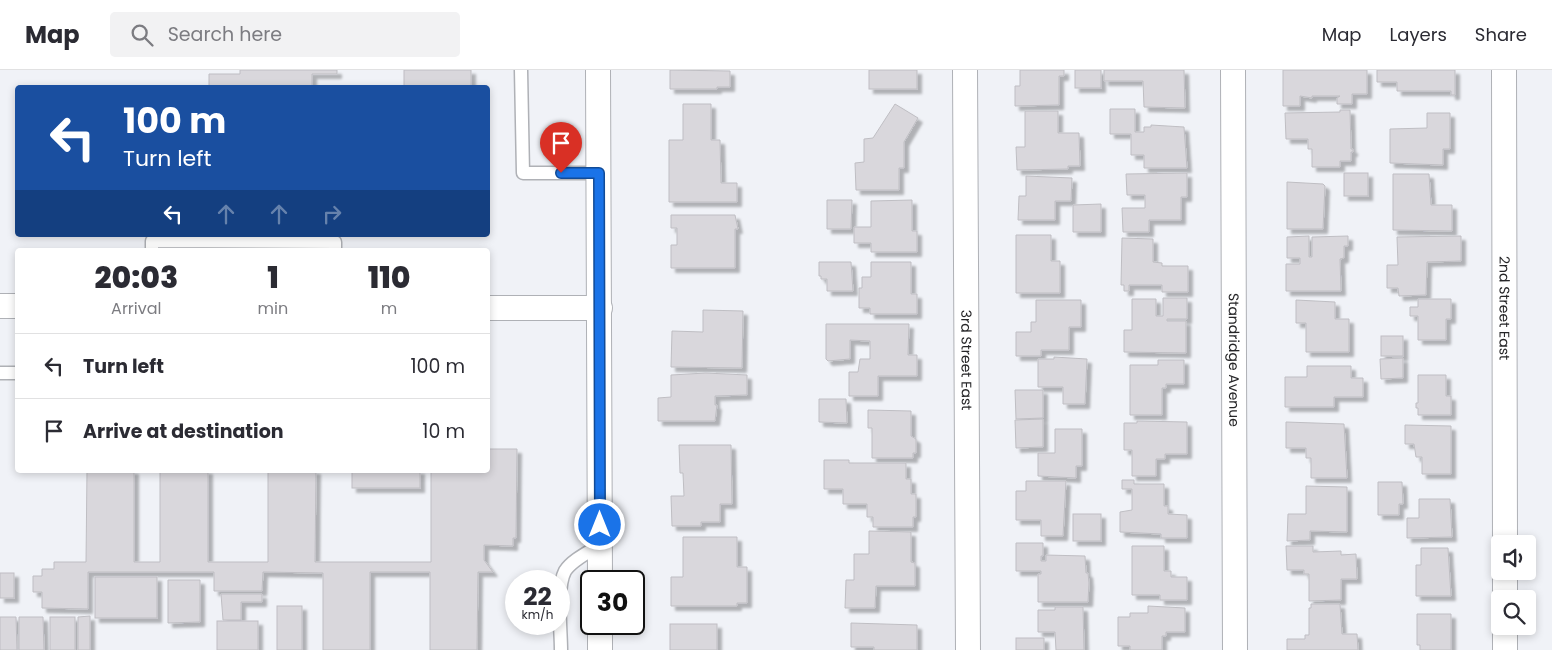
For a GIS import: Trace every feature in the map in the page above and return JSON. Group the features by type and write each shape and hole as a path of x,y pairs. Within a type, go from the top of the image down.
{"street":[{"path":"598,70 600,570"},
{"name":"3rd Street East","path":"965,70 968,650"},
{"name":"Standridge Avenue","path":"1233,70 1235,650"},
{"name":"2nd Street East","path":"1504,70 1505,535"},
{"path":"0,306 15,306"},
{"path":"490,310 600,308"},
{"path":"600,635 600,650"},
{"path":"1505,635 1506,650"}],"lane":[{"path":"521,70 523,173 599,173"},
{"path":"152,248 152,241 171,241 335,242 335,248"},
{"path":"0,373 15,373"},
{"path":"561,650 562,582 566,571 572,563 600,545"}],"building":[{"path":"240,70 337,70 337,74 312,74 312,85 209,85 209,74 240,74"},
{"path":"404,70 471,70 471,85 404,85"},
{"path":"670,70 730,71 730,87 717,87 717,89 670,89"},
{"path":"869,70 917,70 917,89 869,89"},
{"path":"1020,70 1064,70 1064,76 1059,76 1059,105 1015,106 1015,86 1020,86"},
{"path":"1075,70 1101,70 1101,88 1075,88"},
{"path":"1104,70 1184,70 1185,108 1144,107 1143,81 1104,81"},
{"path":"1283,70 1367,70 1367,94 1352,94 1352,104 1337,104 1337,98 1340,96 1312,96 1312,98 1300,96 1300,106 1283,106"},
{"path":"1377,70 1455,70 1455,95 1451,95 1451,91 1397,91 1397,82 1377,82"},
{"path":"683,104 711,104 711,140 720,140 721,183 737,183 737,202 669,202 669,140 683,140"},
{"path":"895,104 918,118 904,142 904,168 899,168 899,190 856,190 855,163 864,162 864,139 873,138"},
{"path":"1110,109 1135,109 1135,132 1144,132 1144,127 1151,127 1151,125 1184,127 1187,168 1144,168 1144,155 1131,155 1131,134 1110,134"},
{"path":"1340,110 1350,110 1351,149 1353,149 1351,161 1340,161 1340,167 1312,167 1312,149 1308,149 1308,139 1286,139 1285,113 1340,112"},
{"path":"1025,111 1058,111 1058,133 1079,133 1080,166 1068,166 1068,169 1017,170 1016,147 1025,147"},
{"path":"1427,113 1450,113 1450,149 1443,149 1443,165 1390,163 1390,129 1427,128"},
{"path":"1187,173 1187,197 1181,197 1181,220 1149,220 1149,232 1123,232 1122,208 1145,208 1145,195 1127,195 1126,174"},
{"path":"1344,173 1368,173 1368,196 1344,196"},
{"path":"1393,174 1429,174 1431,205 1452,205 1452,231 1393,230"},
{"path":"1026,176 1072,178 1071,201 1055,201 1055,220 1018,220 1019,196 1026,196"},
{"path":"1287,182 1323,184 1325,186 1323,229 1287,229"},
{"path":"827,200 852,200 851,229 827,229"},
{"path":"912,200 912,231 917,231 917,252 871,252 871,243 854,243 854,227 871,227 871,201"},
{"path":"1101,204 1101,232 1073,232 1073,205"},
{"path":"671,215 735,215 738,229 735,229 735,268 671,268 671,245 677,245 677,228 671,228"},
{"path":"1016,235 1051,235 1051,261 1060,261 1060,293 1016,293"},
{"path":"1309,236 1309,257 1312,257 1312,237 1348,236 1348,246 1344,246 1344,258 1340,259 1341,291 1286,291 1286,264 1300,264 1300,258 1287,258 1287,237"},
{"path":"1461,236 1461,261 1427,262 1426,295 1399,296 1398,288 1387,288 1387,265 1398,265 1397,237"},
{"path":"1122,238 1153,239 1153,262 1162,263 1162,266 1188,266 1188,292 1162,292 1162,285 1129,285 1129,291 1124,291 1124,285 1121,285"},
{"path":"819,262 851,262 853,291 827,291 827,279 821,279 821,276 819,276"},
{"path":"871,262 911,262 911,294 917,294 917,314 870,314 870,308 859,308 859,288 862,288 862,277 871,277"},
{"path":"1163,298 1187,298 1187,319 1167,319 1167,321 1186,321 1186,353 1124,352 1124,330 1132,330 1132,299 1156,299 1156,316 1163,316"},
{"path":"1418,299 1451,299 1451,319 1446,319 1446,340 1418,340 1418,316 1410,316 1410,307 1418,307"},
{"path":"1036,300 1081,300 1081,327 1069,327 1069,350 1041,350 1041,356 1016,356 1016,332 1031,332 1031,322 1036,322"},
{"path":"1296,300 1335,302 1335,319 1349,319 1349,352 1306,352 1306,323 1296,323"},
{"path":"703,310 743,311 742,368 671,367 672,331 703,332"},
{"path":"826,324 909,324 908,355 917,355 917,376 878,376 878,396 849,396 849,372 858,372 860,359 870,359 870,341 850,340 850,359 828,361 826,359"},
{"path":"1381,336 1403,336 1403,356 1381,356"},
{"path":"1054,357 1087,359 1085,404 1063,404 1063,387 1038,387 1038,359 1054,359"},
{"path":"1403,358 1403,378 1381,379 1380,359"},
{"path":"1158,360 1184,360 1184,384 1166,384 1166,388 1162,388 1162,415 1130,415 1130,365 1158,365"},
{"path":"1307,366 1351,366 1351,378 1363,378 1363,397 1334,397 1334,407 1285,407 1285,377 1307,377"},
{"path":"706,373 747,375 747,395 715,396 715,405 717,405 715,421 658,421 658,398 671,397 671,375"},
{"path":"1418,375 1446,375 1446,396 1451,396 1451,415 1418,415 1416,403 1418,403"},
{"path":"1015,390 1043,390 1043,418 1016,419"},
{"path":"819,399 846,399 847,423 819,422"},
{"path":"868,410 911,411 911,436 916,439 916,453 913,453 913,458 872,458 872,428 868,428"},
{"path":"1043,419 1043,447 1016,448 1015,420"},
{"path":"1137,421 1187,422 1187,454 1165,454 1165,459 1156,459 1156,476 1132,476 1132,450 1124,450 1124,423 1137,423"},
{"path":"1286,422 1344,424 1347,478 1311,478 1311,458 1306,458 1306,448 1286,448"},
{"path":"1405,425 1451,426 1451,474 1422,474 1422,457 1416,457 1414,444 1405,444"},
{"path":"1055,429 1082,429 1082,466 1076,466 1076,478 1038,476 1038,453 1055,453"},
{"path":"679,445 731,445 732,504 720,504 720,522 701,522 701,526 672,526 671,496 684,496 683,473 680,473"},
{"path":"490,449 517,449 516,538 513,538 513,546 484,545 484,560 493,572 478,572 477,650 430,650 430,572 370,572 370,650 323,650 323,573 263,572 262,591 214,591 214,572 88,572 88,609 42,608 42,592 33,592 33,576 42,576 42,569 54,569 54,562 86,562 87,473 134,473 134,562 160,562 160,473 208,473 208,562 268,562 268,473 316,473 315,562 431,562 431,473 490,473"},
{"path":"824,460 849,460 849,463 906,463 906,479 911,479 911,494 916,494 916,517 913,517 913,527 873,527 873,517 867,517 867,504 843,504 843,489 824,489"},
{"path":"352,473 420,473 420,488 352,488"},
{"path":"1122,480 1134,480 1134,484 1164,484 1164,506 1168,506 1168,514 1187,515 1187,538 1161,538 1161,534 1120,532 1120,512 1132,510 1132,489 1122,489"},
{"path":"1026,481 1066,481 1063,536 1041,536 1041,520 1016,520 1016,491 1026,491"},
{"path":"1378,482 1402,482 1403,504 1399,504 1399,515 1378,515"},
{"path":"1306,486 1347,487 1347,532 1310,531 1310,540 1287,541 1288,514 1306,514"},
{"path":"1419,499 1450,499 1452,537 1407,538 1407,518 1419,518"},
{"path":"1073,514 1101,514 1101,541 1073,541"},
{"path":"869,531 911,532 911,562 915,563 915,586 876,586 875,608 845,608 846,580 854,580 854,554 869,554"},
{"path":"683,537 737,537 737,567 747,567 747,603 737,603 737,606 671,606 671,577 683,577"},
{"path":"1016,543 1043,543 1041,561 1046,561 1046,555 1085,556 1086,573 1088,573 1089,583 1088,602 1038,602 1038,574 1041,574 1041,571 1016,571"},
{"path":"1132,546 1164,546 1164,571 1171,571 1171,577 1187,577 1187,600 1160,600 1160,595 1132,595"},
{"path":"1286,546 1313,546 1313,552 1341,551 1341,555 1356,554 1357,579 1341,579 1341,600 1309,601 1309,574 1304,574 1304,570 1287,570"},
{"path":"1421,548 1448,548 1451,596 1416,596 1416,565 1421,565"},
{"path":"0,573 14,573 14,598 0,598"},
{"path":"95,577 157,577 157,618 95,618"},
{"path":"168,580 200,580 200,622 168,623"},
{"path":"221,594 262,594 262,602 241,602 241,620 223,620"},
{"path":"1311,604 1340,604 1342,634 1357,634 1358,650 1287,650 1287,639 1305,639 1305,635 1309,635 1309,608 1311,608"},
{"path":"277,606 302,606 302,650 277,650"},
{"path":"1148,606 1185,608 1185,632 1166,632 1166,636 1162,636 1162,650 1130,650 1130,646 1118,646 1118,617 1130,617 1130,613 1148,613"},
{"path":"1055,607 1083,607 1084,650 1056,650 1055,632 1038,632 1038,610 1055,610"},
{"path":"1417,614 1451,614 1451,650 1420,650 1420,645 1417,645"},
{"path":"90,616 90,650 78,650 78,617"},
{"path":"0,617 16,617 17,650 0,650"},
{"path":"19,617 43,617 44,650 19,650"},
{"path":"50,617 75,617 75,650 50,650"},
{"path":"217,621 258,621 258,650 217,650"},
{"path":"851,623 917,625 917,650 874,650 874,647 851,647"},
{"path":"670,624 717,624 717,650 670,650"},
{"path":"1016,638 1044,638 1044,650 1016,650"}],"route":[{"path":"561,173 599,173 600,525"}]}
